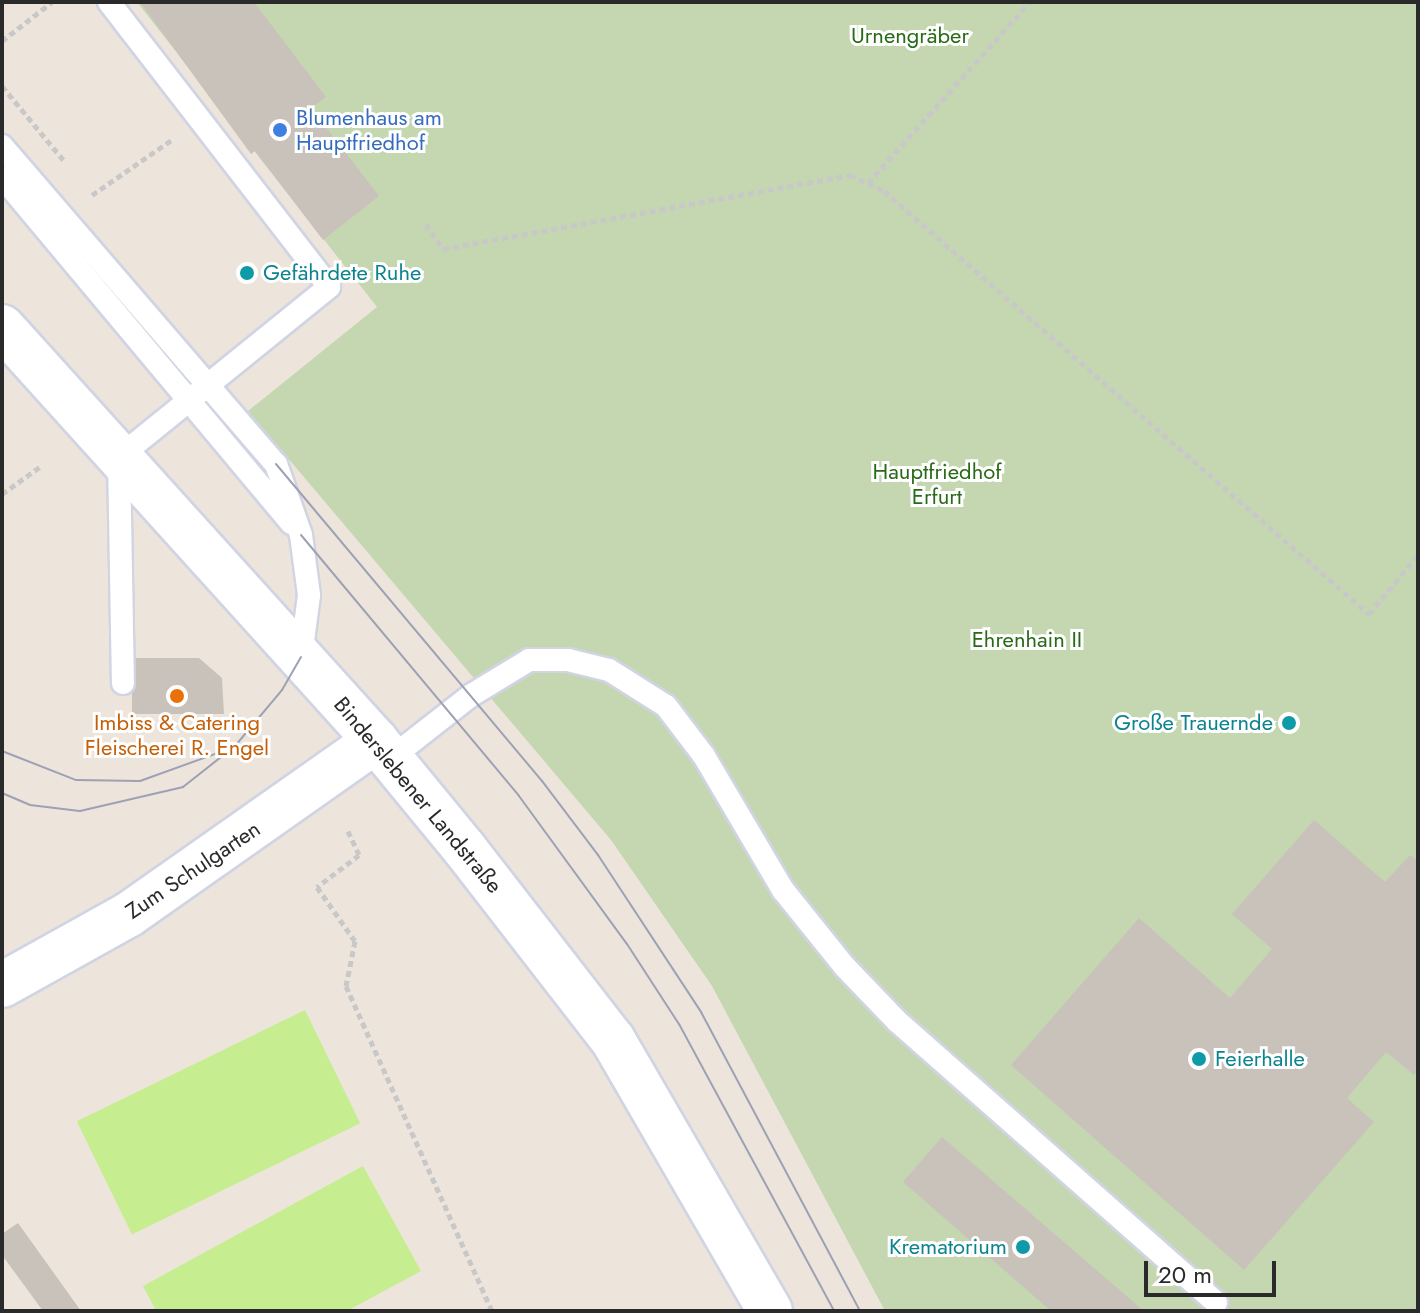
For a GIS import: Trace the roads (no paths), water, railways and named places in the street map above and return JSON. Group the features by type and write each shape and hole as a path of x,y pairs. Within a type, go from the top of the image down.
{"main road":[{"name":"Binderslebener Landstraße","path":"2,327 383,750 613,1040 770,1311"},
{"name":"Zum Schulgarten","path":"2,985 128,915 383,750"}],"lane":[{"path":"109,2 329,287 119,457 123,683"},
{"path":"2,146 276,464 301,535 309,595 301,657"},
{"path":"2,177 301,535"},
{"path":"383,750 529,660 568,660 609,670 666,706 704,756 783,890 845,967 898,1022 1216,1302"}],"tram line":[{"path":"276,464 542,781 598,855 701,1012 860,1311"},
{"path":"301,535 519,796 627,944 679,1024 834,1311"},
{"path":"2,793 30,805 80,811 183,787 235,746 282,690 301,657"},
{"path":"2,751 76,780 140,781 215,754"}],"place":[{"name":"Blumenhaus am Hauptfriedhof","path":"280,130"},
{"name":"Gefährdete Ruhe","path":"247,273"},
{"name":"Imbiss & Catering Fleischerei R. Engel","path":"177,696"},
{"name":"Große Trauernde","path":"1289,723"},
{"name":"Feierhalle","path":"1199,1059"},
{"name":"Krematorium","path":"1023,1247"}],"park label":[{"name":"Urnengräber","path":"910,36"},
{"name":"Hauptfriedhof Erfurt","path":"937,484"},
{"name":"Ehrenhain II","path":"1027,640"}]}
